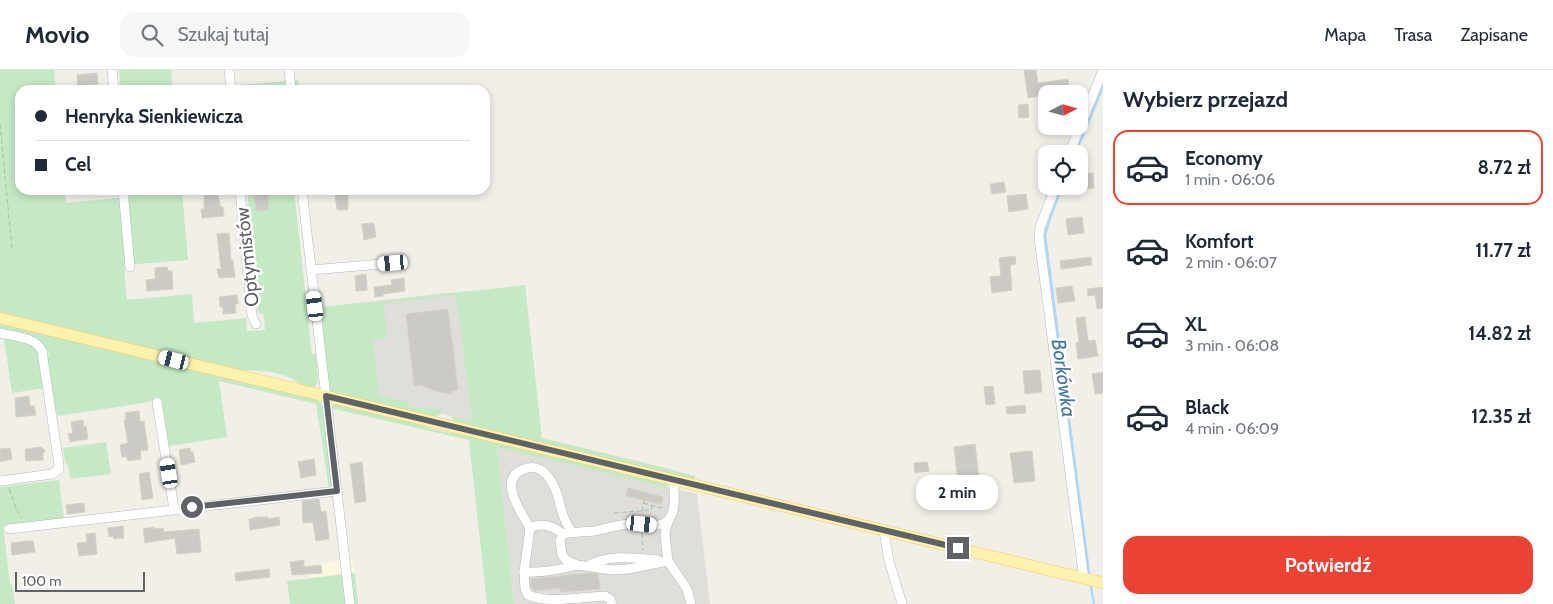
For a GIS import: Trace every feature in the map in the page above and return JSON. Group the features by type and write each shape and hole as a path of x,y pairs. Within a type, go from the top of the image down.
{"main road":[{"path":"0,318 1103,583"}],"street":[{"path":"112,70 114,85"},
{"path":"229,70 230,85"},
{"path":"289,70 290,85"},
{"path":"1073,145 1103,70"},
{"path":"123,195 130,267"},
{"name":"Optymistów","path":"241,195 252,316 256,324"},
{"path":"303,195 350,604"},
{"path":"1052,195 1040,227 1039,238 1084,579"},
{"path":"311,270 393,263"},
{"path":"0,333 27,339 40,346 60,465 59,469 52,474 3,481"},
{"path":"158,402 174,509"},
{"path":"567,533 558,492 543,472 531,467 514,475 512,496 530,528 524,572 525,590 528,600 534,598 605,596 610,599 612,604"},
{"path":"674,480 673,511 665,536 668,561 687,589 691,604"},
{"path":"9,529 337,491"},
{"path":"530,528 542,524 567,533 639,523 662,525 669,520"},
{"path":"884,531 889,561 902,604"},
{"path":"567,533 560,540 562,554 567,561 577,565 612,570 628,569 668,561"},
{"path":"588,566 602,560 643,558 668,561"},
{"path":"524,572 555,572 577,565"}],"path":[{"path":"0,124 12,249"},
{"path":"3,481 18,513 31,527"},
{"path":"642,511 644,500"},
{"path":"614,513 651,510 653,502"},
{"path":"643,504 673,511"},
{"path":"642,533 643,558"}],"shaded area":[{"path":"456,292 472,421 332,387 323,307"},
{"path":"497,447 697,494 710,604 514,604"},
{"path":"353,559 355,573 310,578 308,566"}],"green space":[{"path":"0,70 54,70 56,85 15,85 15,195 65,195 66,203 130,197 130,195 182,195 188,260 124,265 127,300 192,294 194,323 246,318 247,331 265,330 264,315 258,312 247,195 295,195 312,354 316,354 318,383 314,388 306,387 280,374 235,370 0,314"},
{"path":"119,70 171,70 172,85 120,85"},
{"path":"298,80 298,85 238,85"},
{"path":"525,285 542,438 695,476 695,481 454,421 451,416 452,414 455,417 472,421 456,295 384,304 387,338 373,340 379,395 409,402 409,406 424,409 425,406 441,410 442,413 436,417 334,394 330,391 318,300 320,297 322,296 323,307"},
{"path":"0,322 315,398 323,408 332,485 329,488 316,404 219,381 227,437 169,446 162,400 58,416 46,359 49,356 48,351 0,331"},
{"path":"0,335 34,346 40,353 46,388 12,393 4,339 0,338"},
{"path":"335,403 393,416 437,430 465,434 665,482 667,488 497,447 514,604 487,604 469,440 330,408"},
{"path":"106,442 111,474 70,479 63,448"},
{"path":"59,480 64,519 3,526 10,584 12,584 15,604 0,604 0,487"},
{"path":"355,573 358,604 290,604 287,581"}],"building":[{"path":"1024,70 1036,70 1038,83 1068,79 1069,85 1038,85 1038,96 1028,98"},
{"path":"97,73 98,84 78,85 77,75"},
{"path":"1028,104 1029,117 1019,118 1018,105"},
{"path":"1088,173 1093,173 1094,188 1088,189"},
{"path":"1004,182 1006,192 992,194 990,184"},
{"path":"1026,194 1028,209 1009,212 1007,196"},
{"path":"218,195 220,205 223,207 224,216 202,218 201,209 204,209 204,196"},
{"path":"254,195 268,195 269,210 256,211"},
{"path":"335,195 348,195 348,210 337,210"},
{"path":"1082,217 1084,233 1068,235 1066,219"},
{"path":"374,223 376,237 364,240 362,224"},
{"path":"229,233 231,260 233,260 235,277 219,278 217,269 221,269 217,234"},
{"path":"1015,256 1016,264 1010,265 1012,290 992,293 990,277 1001,276 999,258"},
{"path":"1091,257 1092,265 1061,269 1060,261"},
{"path":"167,267 168,271 172,271 173,289 147,291 146,280 155,279 155,268"},
{"path":"366,274 367,290 356,291 355,276"},
{"path":"404,278 405,291 375,297 374,287 392,285 391,280"},
{"path":"1072,286 1075,301 1058,303 1056,288"},
{"path":"1103,287 1103,308 1097,309 1095,295 1088,296 1087,289"},
{"path":"237,295 236,313 223,314 223,307 220,307 219,297"},
{"path":"448,309 458,390 451,391 452,394 435,391 420,385 414,386 406,314"},
{"path":"1085,317 1088,341 1095,340 1098,356 1078,359 1076,343 1079,342 1076,318"},
{"path":"1040,370 1042,392 1025,394 1023,371"},
{"path":"1103,372 1103,393 1095,394 1092,374"},
{"path":"993,386 995,404 986,405 984,387"},
{"path":"29,396 30,406 34,406 36,415 16,417 15,398"},
{"path":"1025,405 1026,413 1007,414 1006,407"},
{"path":"139,411 140,422 144,421 148,450 140,451 141,459 128,461 127,457 122,457 120,445 128,443 124,420 126,420 125,413"},
{"path":"83,420 88,439 70,442 68,434 73,433 71,422"},
{"path":"975,444 981,497 960,499 954,447"},
{"path":"41,447 45,450 43,460 26,461 25,449"},
{"path":"10,448 12,459 0,462 0,449"},
{"path":"190,448 195,462 181,465 179,450"},
{"path":"1032,451 1035,481 1014,483 1010,453"},
{"path":"314,459 316,475 301,478 298,462"},
{"path":"362,462 366,501 355,503 350,464"},
{"path":"927,462 929,471 915,473 914,463"},
{"path":"149,472 153,498 142,500 139,474"},
{"path":"628,488 663,497 661,504 626,496"},
{"path":"319,499 321,512 326,511 329,539 316,541 313,522 303,523 302,501"},
{"path":"84,503 85,512 67,514 66,505"},
{"path":"268,517 268,519 279,517 280,525 250,530 249,519"},
{"path":"123,526 124,538 114,539 113,536 109,537 108,528"},
{"path":"154,527 155,529 163,528 164,532 199,529 201,552 177,554 175,538 145,543 143,529"},
{"path":"95,533 97,554 79,556 77,543 87,542 86,534"},
{"path":"33,541 35,552 12,555 11,543"},
{"path":"304,560 304,567 321,565 322,573 292,575 290,562"},
{"path":"269,569 270,577 236,581 235,573"},
{"path":"598,574 600,589 560,592 560,588 535,591 531,587 531,579"}],"waterway":[{"name":"Borkówka","path":"1079,145 1103,87"},
{"name":"Borkówka","path":"1059,195 1045,235 1089,573"},
{"name":"Borkówka","path":"1091,587 1094,604"}],"route":[{"path":"192,507 337,491 326,396 958,548"}]}
